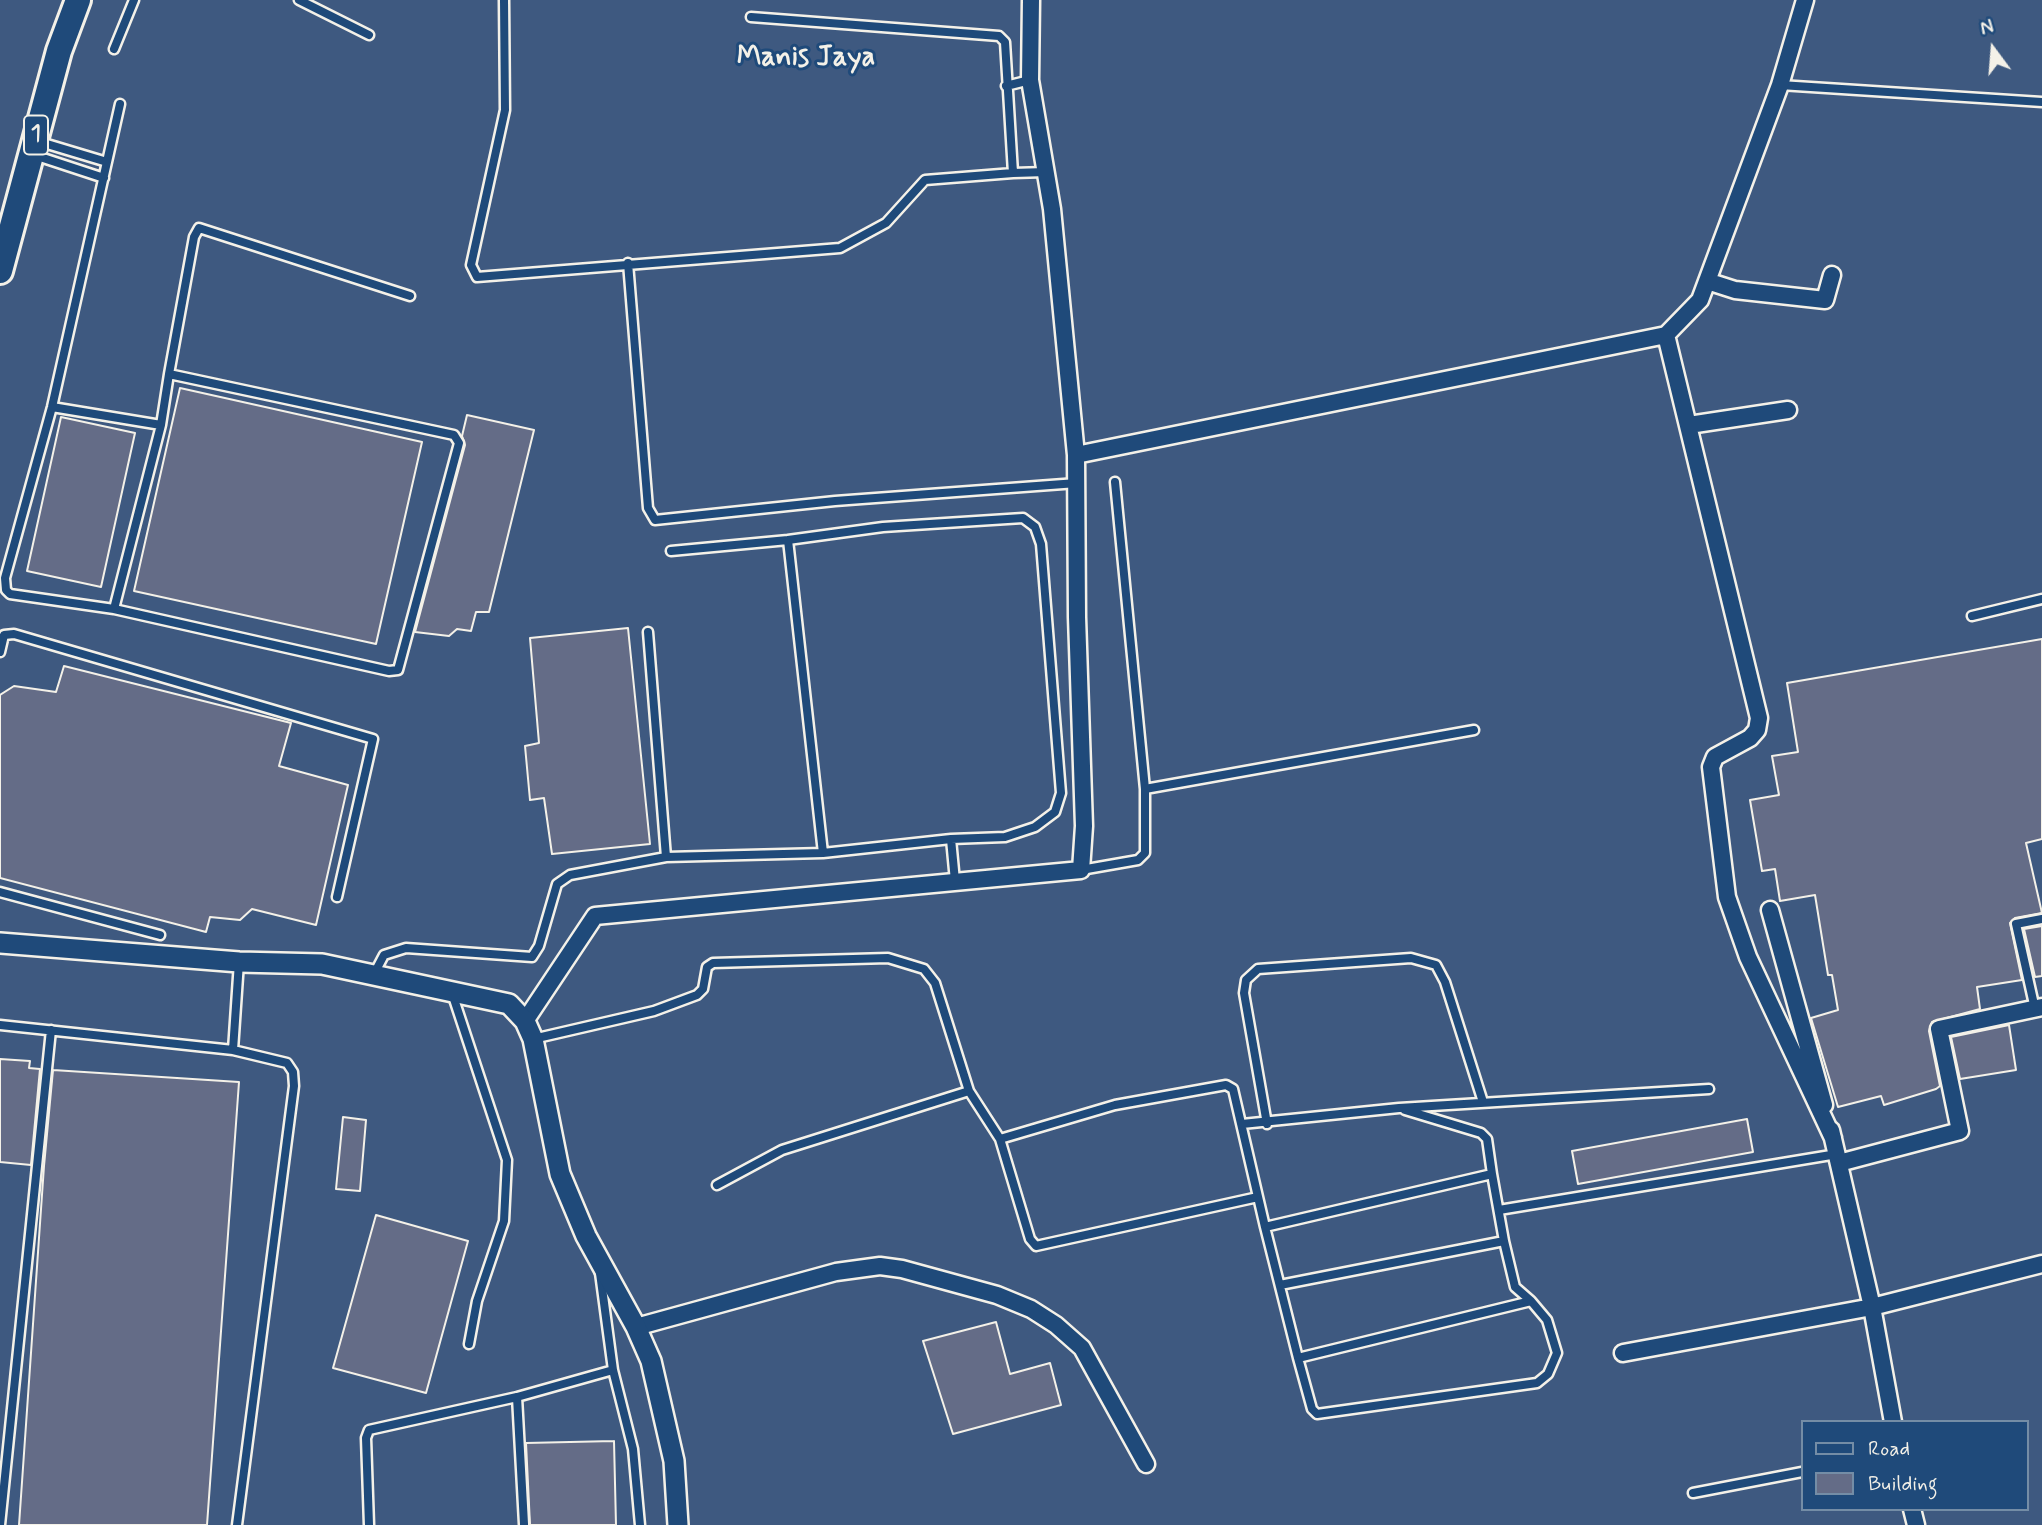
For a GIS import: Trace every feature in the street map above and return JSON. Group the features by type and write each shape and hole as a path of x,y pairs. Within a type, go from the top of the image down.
{"highway":[{"name":"1","path":"0,271 59,51 78,0"}],"street":[{"path":"529,1030 595,916 1081,870 1084,826 1077,617 1076,455 1046,172 1030,80 1031,0"},
{"path":"1076,455 1667,335 1700,300 1780,85 1805,0"},
{"path":"1707,281 1735,290 1825,300 1832,275"},
{"path":"1667,335 1759,718 1757,730 1715,757 1711,767 1727,897 1748,957 1833,1138"},
{"path":"1689,425 1788,410"},
{"path":"1770,910 1838,1158 1872,1307 1893,1420"},
{"path":"0,943 239,962 322,964 509,1004 529,1030 560,1174 597,1257 636,1327 657,1381 674,1461 678,1525"},
{"path":"1838,1158 1960,1131 1940,1029 2038,1008"},
{"path":"1623,1353 1872,1307 2042,1264"},
{"path":"636,1327 836,1272 880,1266 902,1269 997,1295 1031,1308 1056,1325 1082,1348 1146,1464"}],"lane":[{"path":"114,49 134,0"},
{"path":"299,0 369,35"},
{"path":"504,0 505,110 471,265 474,274 481,278 628,263 840,248 886,223 925,180 1046,172"},
{"path":"751,18 995,34 1004,42 1013,173"},
{"path":"1006,86 1030,80"},
{"path":"1780,85 2042,102"},
{"path":"120,104 52,407 5,578 6,590 10,594 114,610 398,670 459,443 454,435 169,374"},
{"path":"33,147 107,162"},
{"path":"33,147 104,178"},
{"path":"114,610 161,425 194,236 200,228 410,296"},
{"path":"628,263 648,508 654,520 835,501 1077,482"},
{"path":"52,407 161,425"},
{"path":"1081,870 1142,858 1146,853 1145,789 1115,482"},
{"path":"374,974 383,955 406,948 532,957 539,946 557,884 570,875 666,857 823,853 1005,836 1035,827 1055,812 1061,793 1041,544 1035,527 1023,518 883,527 788,540 671,551"},
{"path":"788,540 823,853"},
{"path":"1972,616 2042,599"},
{"path":"648,632 666,857"},
{"path":"0,652 5,635 14,634 373,739 337,897"},
{"path":"1145,789 1474,730"},
{"path":"951,839 955,881"},
{"path":"0,892 160,935"},
{"path":"2038,1008 2016,924 2042,919"},
{"path":"529,1030 654,1011 697,995 703,989 707,967 713,963 888,958 924,969 935,983 969,1091 1000,1139 1030,1239 1036,1245 1258,1197"},
{"path":"1267,1124 1244,993 1246,980 1258,969 1411,958 1436,965 1445,982 1483,1102"},
{"path":"233,1050 239,962"},
{"path":"451,990 508,1160 504,1221 477,1301 469,1344"},
{"path":"0,1025 233,1050 287,1063 293,1072 294,1086 237,1525"},
{"path":"0,1525 51,1030"},
{"path":"1000,1139 1115,1105 1226,1085 1233,1090 1298,1357 1312,1409 1317,1414 1537,1383 1548,1374 1556,1353 1546,1320 1515,1287 1504,1241 1487,1139 1481,1133 1399,1108"},
{"path":"1242,1124 1267,1124 1399,1108 1709,1089"},
{"path":"717,1185 782,1150 969,1091"},
{"path":"1499,1210 1838,1158"},
{"path":"1265,1227 1492,1174"},
{"path":"1280,1285 1504,1241"},
{"path":"597,1257 614,1370 633,1450 640,1525"},
{"path":"1298,1357 1531,1301"},
{"path":"369,1525 366,1438 369,1430 517,1396 614,1370"},
{"path":"517,1396 524,1524"},
{"path":"1693,1493 1800,1472"}],"shaded area":[{"path":"0,0 2042,0 2042,1525 0,1525"}],"building":[{"path":"180,388 422,442 376,644 134,591"},
{"path":"467,415 534,430 489,612 476,612 471,631 457,629 449,636 415,632 465,445 462,436"},
{"path":"61,417 135,433 101,587 27,571"},
{"path":"628,628 650,844 552,854 544,798 530,800 525,746 539,743 530,638"},
{"path":"2042,639 2042,839 2026,843 2042,913 2015,918 2010,923 2022,980 1977,987 1980,1009 1932,1022 1929,1031 1940,1086 1936,1089 1884,1105 1881,1096 1838,1107 1811,1018 1838,1010 1832,975 1828,975 1815,895 1780,901 1775,869 1762,871 1750,800 1779,795 1772,756 1798,752 1787,683"},
{"path":"64,666 291,723 279,766 348,785 316,925 252,909 240,920 210,917 206,932 0,878 0,695 14,686 56,692"},
{"path":"2042,926 2042,976 2035,977 2024,929"},
{"path":"2009,1025 2016,1070 1960,1079 1951,1037"},
{"path":"0,1059 30,1061 29,1068 40,1069 31,1165 0,1162"},
{"path":"53,1070 239,1082 207,1525 19,1525"},
{"path":"343,1117 366,1120 360,1191 336,1189"},
{"path":"1747,1119 1753,1152 1578,1184 1572,1151"},
{"path":"376,1215 468,1241 426,1393 333,1368"},
{"path":"996,1322 1010,1374 1050,1363 1061,1405 953,1434 923,1341"},
{"path":"614,1441 616,1525 530,1525 526,1443"}],"district":[{"name":"Manis Jaya","path":"806,59"}]}
